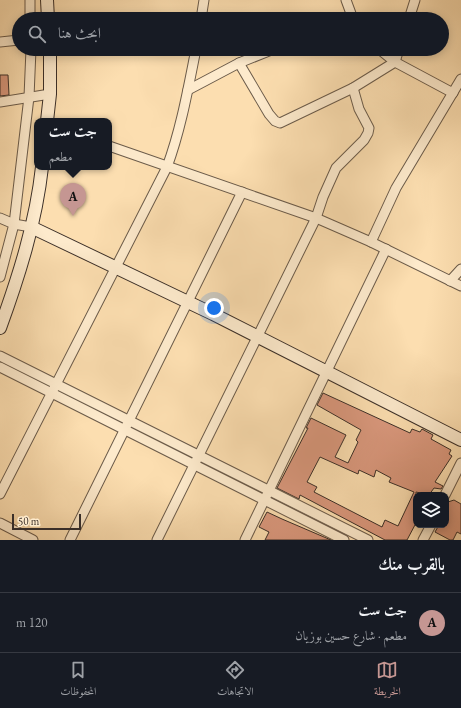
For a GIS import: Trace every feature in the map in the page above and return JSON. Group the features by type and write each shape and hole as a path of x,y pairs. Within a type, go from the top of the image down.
{"main road":[{"path":"47,0 48,12"},
{"path":"47,118 50,94 50,56"},
{"path":"0,328 15,286 31,227 41,170"},
{"path":"31,227 116,267 461,440"}],"street":[{"path":"30,0 30,12"},
{"path":"202,12 204,0"},
{"path":"346,0 350,12"},
{"path":"411,12 415,0"},
{"path":"0,42 12,41"},
{"path":"0,277 14,224 29,97 31,56"},
{"path":"0,494 167,167 174,147 195,56"},
{"path":"188,90 240,63 257,56"},
{"path":"388,56 395,62 452,93"},
{"path":"240,63 270,114 277,123 353,88 395,62 397,56"},
{"path":"371,242 396,188 461,79"},
{"path":"157,540 316,218 323,197 336,168 364,140 368,133 369,128 359,109 353,88"},
{"path":"0,102 50,94"},
{"path":"112,147 316,218 386,249 461,286"},
{"path":"70,540 242,192"},
{"path":"0,218 14,224 31,227"},
{"path":"245,540 386,249"},
{"path":"450,281 461,269"},
{"path":"0,356 368,540"},
{"path":"0,367 344,540"},
{"path":"446,492 461,463"},
{"path":"0,523 33,540"},
{"path":"423,540 429,528"}],"building":[{"path":"0,75 8,75 9,95 0,96"},
{"path":"323,393 410,433 412,429 420,432 422,429 433,435 431,439 451,450 449,454 452,456 435,482 443,486 441,489 434,488 431,492 414,492 389,482 391,478 376,470 374,477 359,470 358,474 320,457 307,482 317,487 314,492 382,527 385,520 398,526 413,494 413,528 407,540 385,540 300,495 299,499 277,488 308,428 306,428 311,418 346,435 335,457 348,463 358,442 356,440 361,430 317,405"},
{"path":"454,500 461,504 461,534 457,532 453,540 450,540 435,532 437,528 449,528 449,502"},
{"path":"267,512 331,540 265,540 269,532 259,527"}],"place":[{"name":"جت ست","path":"73,216"}]}
